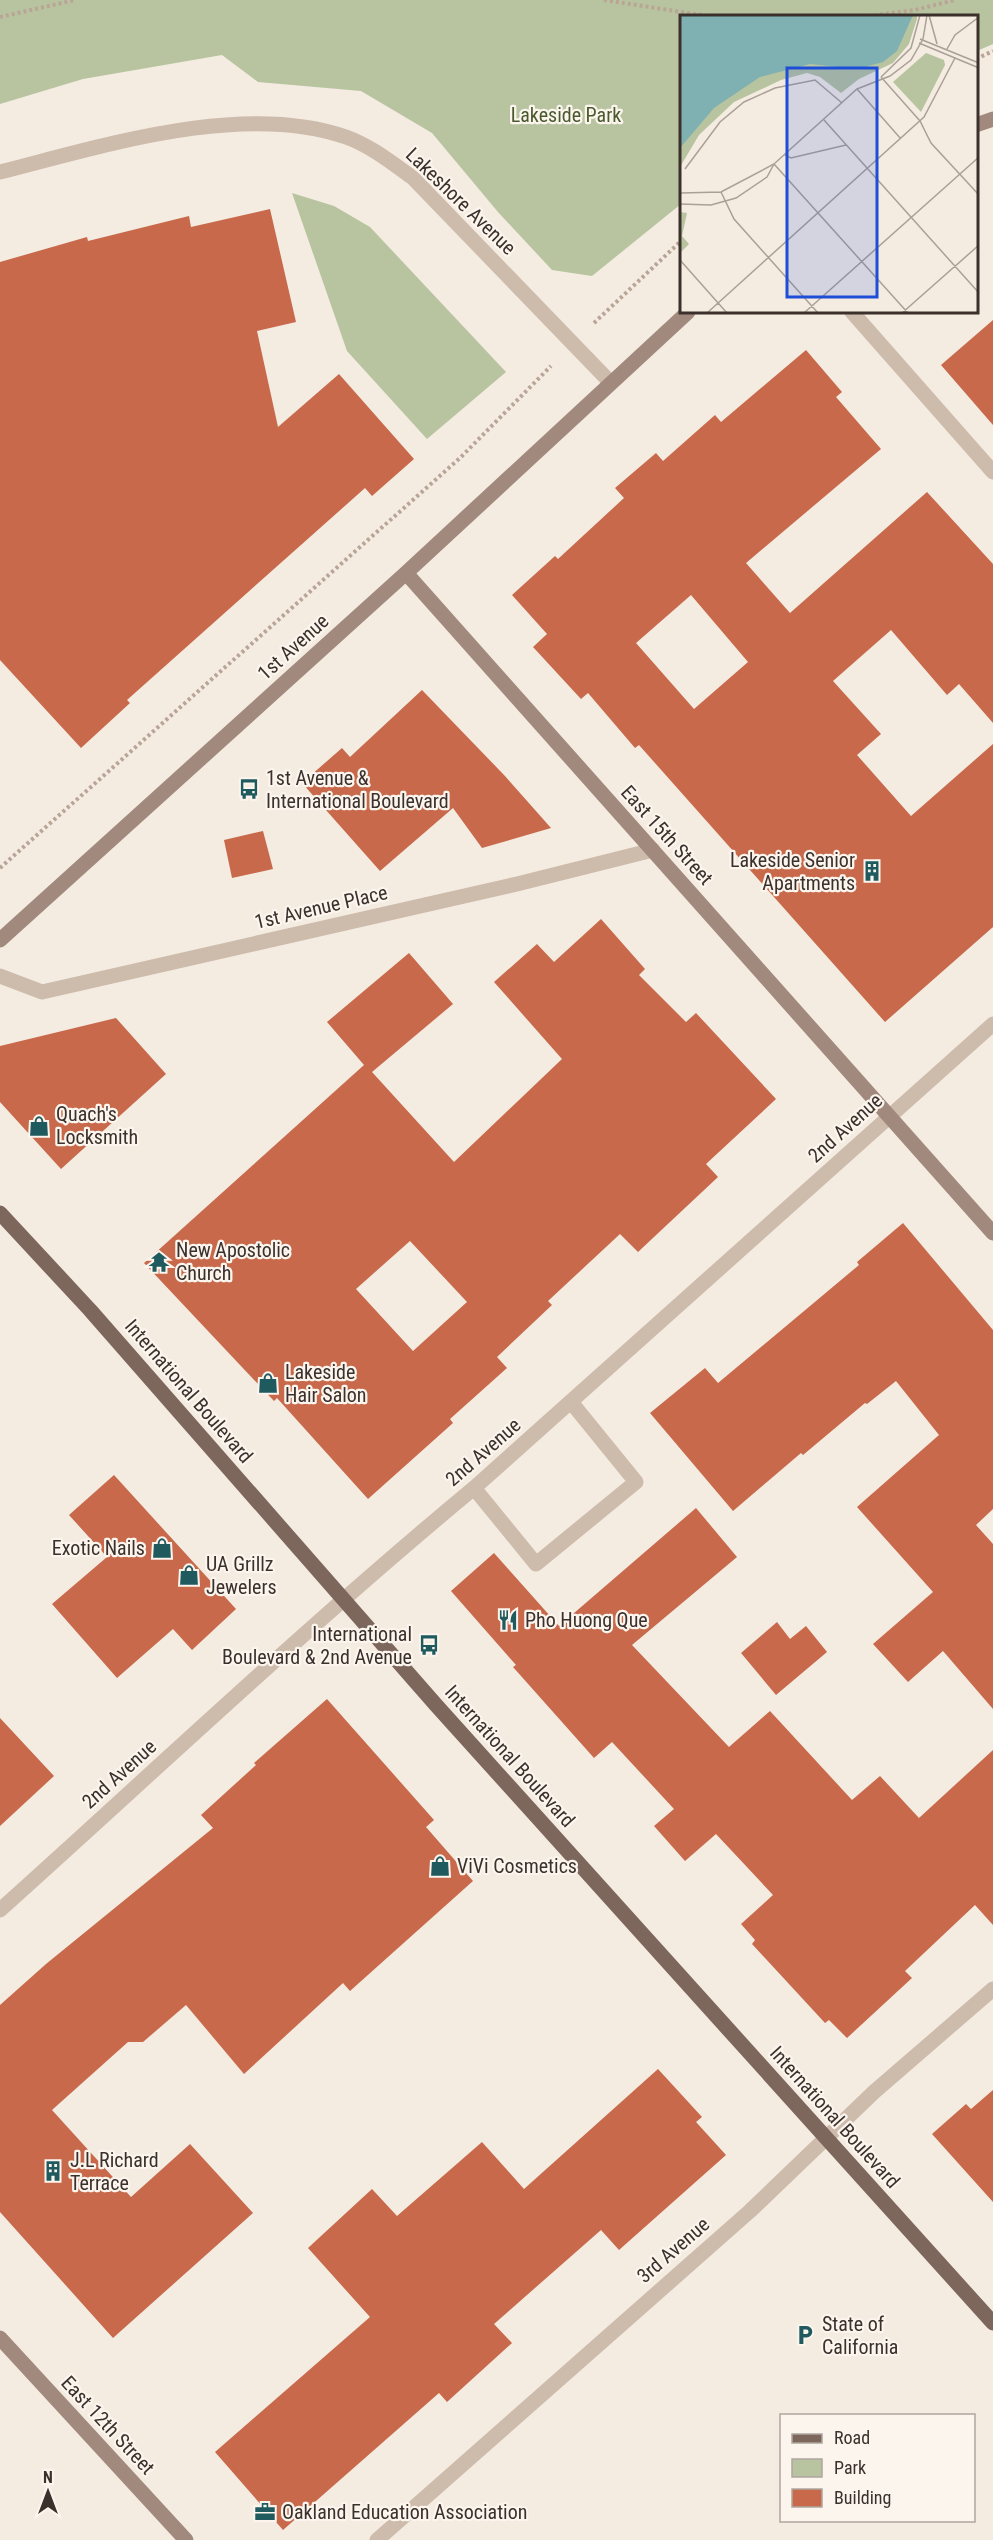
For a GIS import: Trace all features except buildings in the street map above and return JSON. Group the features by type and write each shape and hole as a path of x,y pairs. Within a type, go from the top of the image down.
{"main road":[{"path":"978,123 993,119"},
{"path":"610,382 686,314"},
{"name":"1st Avenue","path":"0,940 405,573 610,382"},
{"name":"East 15th Street","path":"405,573 993,1233"},
{"name":"International Boulevard","path":"0,1213 76,1295 825,2139 993,2323"},
{"name":"East 12th Street","path":"0,2338 186,2540"}],"street":[{"name":"Lakeshore Avenue","path":"0,172 146,138 207,127 271,123 310,127 348,138 378,153 412,178 610,382"},
{"path":"854,314 993,472"},
{"name":"1st Avenue Place","path":"0,976 42,992 517,884 653,850"},
{"name":"2nd Avenue","path":"0,1910 344,1599 474,1488 993,1024"},
{"path":"474,1488 536,1564 636,1482 571,1402"},
{"name":"3rd Avenue","path":"377,2540 772,2191 881,2086 993,1989"}],"path":[{"path":"0,17 75,0"},
{"path":"604,0 702,15"},
{"path":"875,15 915,10 955,0"},
{"path":"978,57 993,51"},
{"path":"0,868 461,457 510,410 573,343 680,242"}],"green space":[{"name":"Lakeside Park","path":"0,0 993,0 993,44 978,51 978,15 680,15 680,205 592,276 552,270 498,212 432,133 361,91 258,82 222,55 83,79 0,104"},
{"path":"292,193 334,206 370,227 506,372 427,439 347,351"}],"place":[{"name":"1st Avenue & International Boulevard","path":"249,789"},
{"name":"Lakeside Senior Apartments","path":"872,871"},
{"name":"Quach's Locksmith","path":"39,1126"},
{"name":"New Apostolic Church","path":"159,1262"},
{"name":"Lakeside Hair Salon","path":"268,1383"},
{"name":"Exotic Nails","path":"162,1548"},
{"name":"UA Grillz Jewelers","path":"189,1575"},
{"name":"Pho Huong Que","path":"508,1620"},
{"name":"International Boulevard & 2nd Avenue","path":"429,1645"},
{"name":"ViVi Cosmetics","path":"440,1866"},
{"name":"J.L Richard Terrace","path":"53,2171"},
{"name":"State of California","path":"805,2335"},
{"name":"Oakland Education Association","path":"265,2512"}]}
